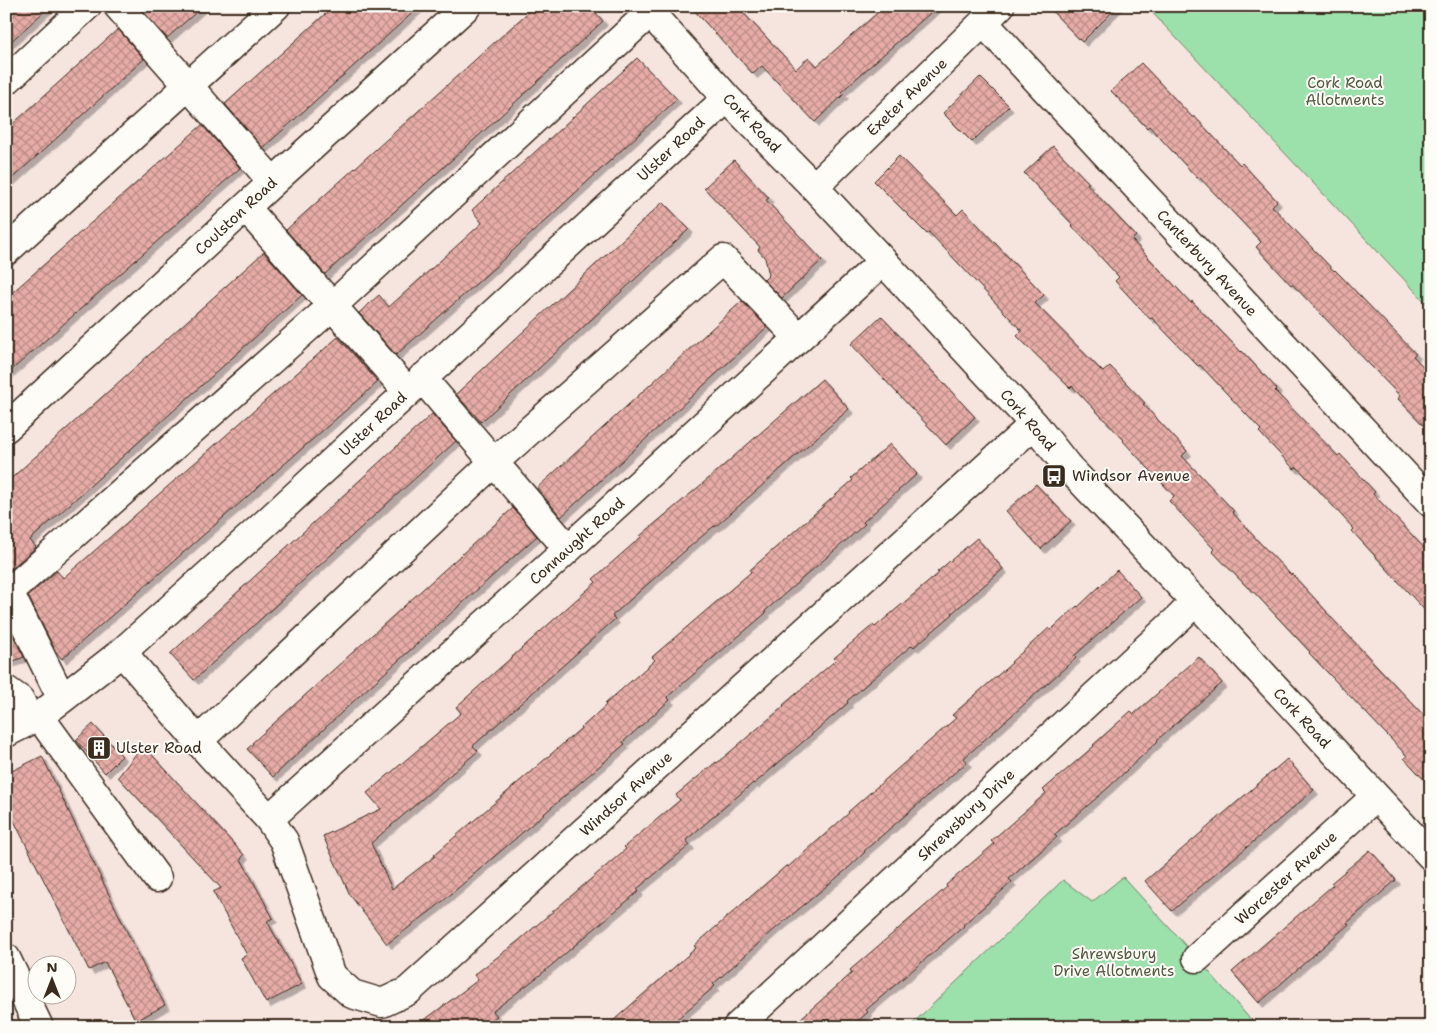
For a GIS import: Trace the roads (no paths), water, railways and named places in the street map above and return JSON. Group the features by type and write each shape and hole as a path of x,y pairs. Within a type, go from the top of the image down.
{"street":[{"path":"6,81 87,6"},
{"path":"118,6 273,182"},
{"path":"6,251 276,6"},
{"name":"Coulston Road","path":"11,414 246,208 467,6"},
{"path":"62,699 8,589 332,307 650,9"},
{"name":"Cork Road","path":"650,9 727,98 883,261 1034,424 1068,467 1431,856"},
{"name":"Exeter Avenue","path":"814,188 992,15"},
{"name":"Canterbury Avenue","path":"992,15 1431,503"},
{"name":"Ulster Road","path":"6,734 35,718 62,699 122,652 267,522 727,98"},
{"path":"246,208 332,307 494,462 568,549"},
{"path":"198,741 494,462 723,259 799,338"},
{"name":"Connaught Road","path":"268,819 568,549 883,261"},
{"name":"Windsor Avenue","path":"122,652 268,819 284,841 332,976 352,994 382,1002 408,991 1034,424"},
{"name":"Shrewsbury Drive","path":"737,1027 1195,601"},
{"path":"6,690 20,700 35,718 157,878"},
{"name":"Worcester Avenue","path":"1197,958 1375,797"},
{"path":"6,958 39,1027"}],"place":[{"name":"Windsor Avenue","path":"1054,476"},
{"name":"Ulster Road","path":"99,748"}],"park label":[{"name":"Cork Road Allotments","path":"1345,92"},
{"name":"Shrewsbury Drive Allotments","path":"1114,962"}]}
